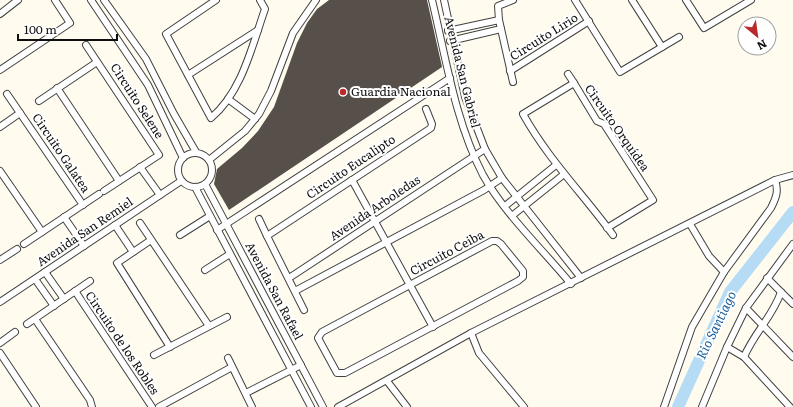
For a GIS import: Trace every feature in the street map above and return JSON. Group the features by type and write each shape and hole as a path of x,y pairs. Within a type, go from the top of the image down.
{"street":[{"path":"0,14 18,0"},
{"path":"0,70 70,23 55,0"},
{"path":"92,0 148,85 183,158"},
{"path":"104,0 146,59 174,114 196,152 209,160 212,165 212,176 205,184 195,187 189,186 181,181 178,169 183,158 196,152"},
{"path":"216,0 166,34 211,118 221,110 246,63 265,9 260,0"},
{"path":"209,160 245,131 255,119 271,91 293,33 316,0"},
{"name":"Avenida San Gabriel","path":"432,0 443,42 450,78 474,156 490,186 505,206 571,284"},
{"name":"Avenida San Gabriel","path":"444,0 465,97 485,149 502,178 516,197 581,278"},
{"name":"Circuito Lirio","path":"513,0 498,6 499,20 513,82"},
{"name":"Circuito Lirio","path":"575,0 620,72 662,47"},
{"path":"632,0 662,47 678,37"},
{"path":"686,0 708,34"},
{"path":"704,28 751,0"},
{"path":"440,33 499,20"},
{"name":"Circuito Lirio","path":"510,71 589,21"},
{"path":"486,23 488,32"},
{"path":"443,42 501,29"},
{"path":"188,75 258,30"},
{"name":"Circuito Selene","path":"86,45 159,155 101,192"},
{"name":"Circuito Selene","path":"39,101 97,62"},
{"name":"Circuito Orquídea","path":"568,74 597,121 604,124 653,200 607,228"},
{"path":"217,230 450,78"},
{"name":"Circuito Orquídea","path":"574,83 523,114 536,138 563,175 613,235"},
{"path":"57,88 119,181"},
{"name":"Circuito Galatea","path":"7,94 83,205"},
{"path":"228,98 255,119"},
{"name":"Circuito Eucalipto","path":"268,236 431,128 432,124 426,109"},
{"name":"Circuito Galatea","path":"0,127 20,113"},
{"name":"Avenida Arboledas","path":"289,278 485,149"},
{"path":"505,206 556,165"},
{"path":"140,167 160,195"},
{"path":"0,171 42,232"},
{"path":"544,175 551,184"},
{"path":"513,215 563,175"},
{"path":"338,407 471,334 775,180 793,175"},
{"path":"295,291 490,186 502,178"},
{"path":"352,180 433,327"},
{"path":"664,407 692,327 724,272 771,208 777,197 778,187 775,180"},
{"name":"Avenida San Remiel","path":"1,299 35,279 181,181"},
{"name":"Avenida San Rafael","path":"205,184 323,407"},
{"name":"Avenida San Rafael","path":"195,187 311,407"},
{"name":"Circuito Galatea","path":"24,244 101,192"},
{"path":"180,235 210,216"},
{"path":"64,217 84,246"},
{"path":"259,219 304,310"},
{"path":"140,223 209,326"},
{"path":"690,224 709,256 724,272"},
{"path":"115,225 133,252"},
{"path":"151,240 117,263 170,347"},
{"name":"Circuito Ceiba","path":"492,241 497,241 501,244 523,272 518,281 345,373 337,373 318,338 322,332 410,285 492,241"},
{"path":"702,407 727,347 746,308 793,244"},
{"path":"0,260 17,249"},
{"path":"205,270 230,254"},
{"path":"45,272 64,299"},
{"path":"767,278 793,304"},
{"path":"35,279 54,306"},
{"name":"Circuito de los Robles","path":"27,324 90,281"},
{"name":"Circuito de los Robles","path":"75,292 152,407"},
{"path":"744,357 762,325 773,312 781,292"},
{"path":"746,308 793,357"},
{"path":"262,314 271,309"},
{"path":"154,355 227,317"},
{"path":"34,319 90,400 92,407"},
{"path":"0,342 16,332"},
{"path":"471,334 479,353 524,407"},
{"path":"727,347 744,357 790,407"},
{"path":"0,353 36,407"},
{"path":"228,358 252,407"},
{"path":"246,393 301,364"},
{"name":"Circuito de los Robles","path":"159,407 232,367"},
{"path":"387,381 407,407"}],"building":[{"name":"Guardia Nacional","path":"329,0 427,0 442,67 229,210 214,184 217,169 242,148 258,131 274,107 297,43 307,23 317,9"}],"waterway":[{"name":"Rio Santiago","path":"678,407 730,292 793,212"}],"place":[{"name":"Guardia Nacional","path":"343,92"}]}
